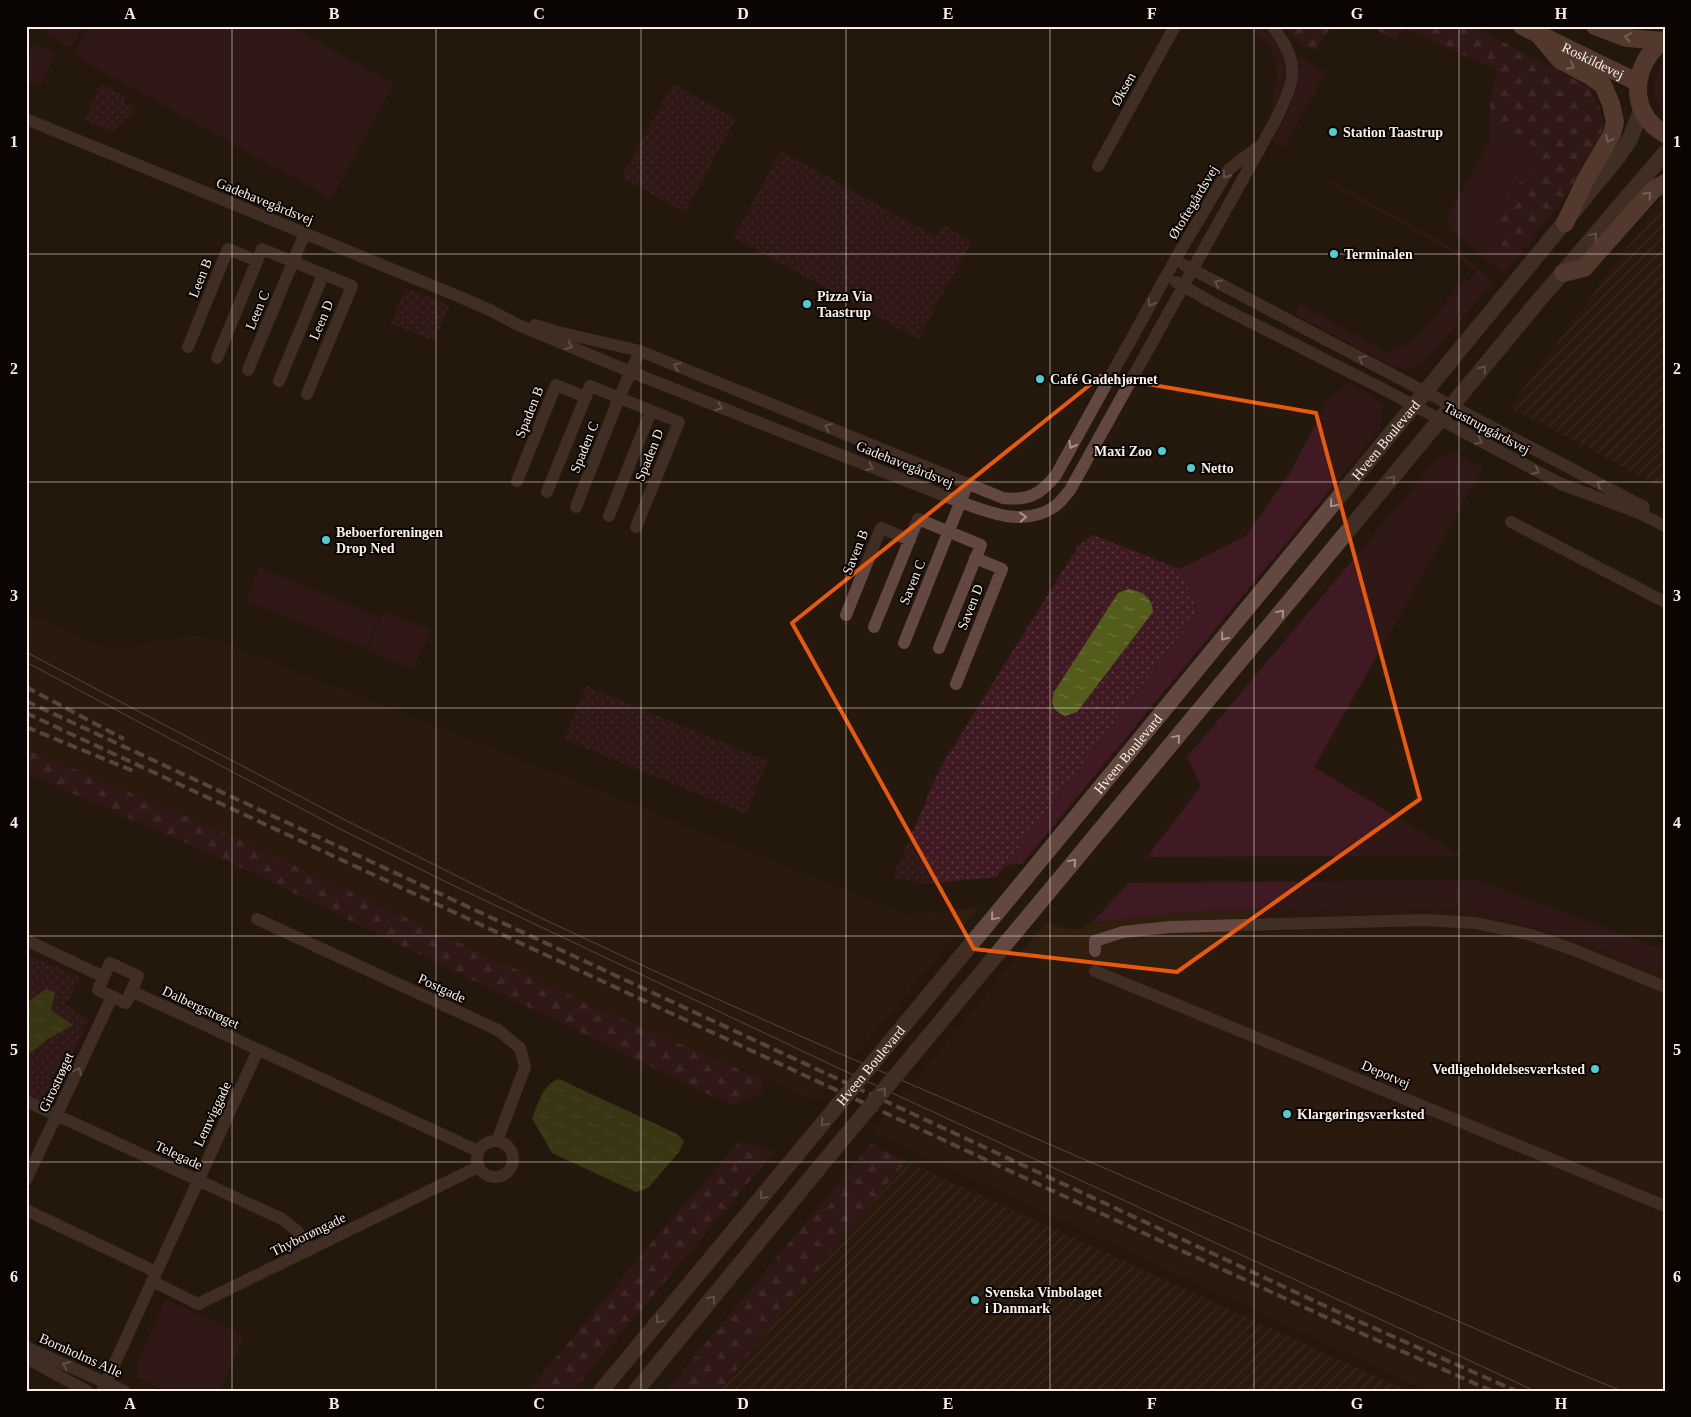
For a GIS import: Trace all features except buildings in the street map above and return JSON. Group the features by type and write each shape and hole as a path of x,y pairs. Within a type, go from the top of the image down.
{"main road":[{"name":"Roskildevej","path":"1522,26 1637,82"},
{"path":"1595,26 1627,38 1664,41"},
{"path":"1539,35 1560,60 1603,85 1612,104 1615,122 1612,134 1585,181 1566,222"},
{"path":"1664,41 1646,57 1637,82 1642,108 1650,122 1665,134"},
{"path":"1563,273 1584,268 1653,190 1665,183"}],"street":[{"name":"Øksen","path":"1098,166 1175,26"},
{"name":"Øtoftegårdsvej","path":"1192,269 1289,92 1293,71 1287,48 1272,26"},
{"name":"Hveen Boulevard","path":"601,1391 1566,222 1630,140 1642,108"},
{"name":"Gadehavegårdsvej","path":"26,119 492,311 558,332 640,351 1003,498 1016,499 1034,495 1048,486 1175,260"},
{"name":"Øtoftegårdsvej","path":"1175,260 1229,169 1262,144"},
{"name":"Hveen Boulevard","path":"636,1391 818,1169 1563,273 1665,153"},
{"name":"Leen C","path":"248,370 305,233"},
{"name":"Leen B","path":"188,347 228,249 258,261"},
{"path":"217,358 262,250 293,262"},
{"name":"Taastrupgårdsvej","path":"1175,260 1665,518"},
{"name":"Leen D","path":"293,262 352,286 307,394"},
{"name":"Gadehavegårdsvej","path":"492,311 516,324 630,372 960,502 998,516 1021,518 1041,514 1056,506 1070,490 1192,269"},
{"name":"Leen D","path":"279,381 323,275"},
{"name":"Taastrupgårdsvej","path":"1166,276 1561,484 1637,512 1665,526"},
{"name":"Spaden C","path":"576,507 619,398 640,351"},
{"name":"Spaden B","path":"517,481 556,385 586,397"},
{"path":"547,492 590,386 619,398"},
{"name":"Spaden D","path":"619,398 679,422 636,527"},
{"name":"Spaden D","path":"609,516 652,411"},
{"name":"Saven C","path":"904,643 968,483"},
{"path":"874,627 918,520 980,545 975,558"},
{"path":"1511,522 1665,602"},
{"name":"Saven B","path":"846,615 881,528 910,540"},
{"name":"Saven D","path":"939,648 975,558 1002,569 956,684"},
{"name":"Postgade","path":"257,919 498,1030 520,1048 525,1067 497,1141"},
{"path":"1095,951 1095,941 1123,932 1151,929 1425,920 1476,923 1531,935 1572,949 1665,987"},
{"path":"26,940 104,977"},
{"path":"110,963 138,976 131,991 126,1003 98,990 110,963"},
{"name":"Depotvej","path":"1095,971 1665,1206"},
{"name":"Dalbergstrøget","path":"131,991 258,1050"},
{"name":"Girostrøget","path":"26,1180 112,997"},
{"path":"258,1050 478,1151"},
{"name":"Lemviggade","path":"104,1387 258,1050"},
{"name":"Telegade","path":"26,1101 282,1219 297,1232 310,1249"},
{"path":"497,1141 502,1142 510,1150 513,1161 510,1169 502,1176 494,1177 483,1173 478,1167 477,1159 478,1151 486,1143 497,1141"},
{"name":"Thyborøngade","path":"154,1276 198,1304 478,1167"},
{"path":"26,1210 154,1276"},
{"name":"Bornholms Alle","path":"26,1347 104,1387 124,1391"},
{"name":"Bornholms Alle","path":"26,1358 69,1387 87,1391"}],"highlighted area":[{"path":"1101,376 1316,413 1420,799 1177,972 974,949 792,623"}],"shaded area":[{"path":"1665,196 1665,489 1510,407"},
{"path":"26,612 97,645 119,649 190,635 214,639 588,786 908,915 979,907 817,1101 596,1007 213,827 26,749"},
{"path":"1462,908 1575,939 1665,974 1665,1391 1428,1391 872,1132 1046,922 1066,929 1080,929 1092,922 1210,910"},
{"path":"906,1161 1408,1391 719,1391"}],"green space":[{"path":"46,26 77,26 78,38 68,46 63,45 57,37 47,34"},
{"path":"88,26 289,26 394,84 331,198 73,55"},
{"path":"1245,26 1261,26 1271,35 1283,56 1285,66 1282,89 1266,121 1260,128 1273,105 1273,94 1277,81 1276,63 1270,48 1265,42 1253,30"},
{"path":"1283,26 1331,26 1315,51 1296,41"},
{"path":"1370,26 1473,26 1588,87 1598,103 1605,126 1565,198 1520,248 1502,252 1500,225 1508,190 1534,173 1542,150 1500,129 1490,106 1497,71 1406,28 1395,40"},
{"path":"34,43 56,55 39,87 26,80 26,58"},
{"path":"1297,56 1326,72 1287,142 1284,146 1280,147 1274,143 1274,139 1289,109 1296,89 1299,67"},
{"path":"1665,60 1665,115 1657,102 1654,88 1657,74"},
{"path":"101,84 126,97 125,105 132,105 133,112 113,132 85,120"},
{"path":"673,84 736,119 685,212 621,177"},
{"path":"1490,106 1500,129 1542,149 1534,173 1508,190 1520,248 1565,198 1507,271 1503,273 1449,228 1448,215 1490,140"},
{"path":"781,151 936,237 944,225 972,241 918,339 733,237"},
{"path":"1330,181 1456,250 1494,282 1426,360 1410,370 1388,363 1296,315 1299,304 1388,353 1413,342 1465,280 1468,281 1476,272 1448,249 1329,183"},
{"path":"405,288 449,306 434,341 391,324"},
{"path":"1349,383 1382,405 1380,429 1022,864 1005,865 1198,612 1180,569 1246,536 1290,473 1327,402"},
{"path":"1451,450 1483,468 1314,767 1461,856 1147,857 1201,786 1187,757 1433,464"},
{"path":"1093,535 1180,569 1198,612 996,877 923,884 893,877 940,768 1079,545"},
{"path":"259,567 379,617 365,648 246,601"},
{"path":"384,611 431,630 413,669 367,650"},
{"path":"586,686 768,761 746,814 564,739"},
{"path":"26,749 213,827 596,1007 764,1080 760,1094 734,1106 714,1097 229,862 26,773"},
{"path":"1477,880 1665,950 1665,974 1575,939 1462,908 1210,910 1092,922 1129,883"},
{"path":"26,954 79,977 66,1005 89,1020 48,1104 26,1093"},
{"path":"739,1142 775,1151 573,1391 528,1391 653,1241"},
{"path":"871,1144 906,1161 719,1391 666,1391"},
{"path":"166,1299 244,1336 219,1391 166,1391 139,1378 137,1363"}],"water":[{"path":"1129,589 1146,596 1151,603 1153,612 1077,712 1065,716 1061,714 1055,709 1053,704 1054,692 1118,593"},
{"path":"46,989 55,992 51,1010 73,1025 48,1039 26,1056 26,1003"},
{"path":"559,1079 677,1134 684,1141 679,1152 648,1188 636,1192 552,1153 532,1118 545,1090 553,1081"}],"tram line":[{"path":"26,652 345,820 539,917 661,974 841,1054 1622,1391"},
{"path":"26,662 340,829 444,881 834,1066 1535,1391"}],"railway":[{"path":"26,687 124,739"},
{"path":"26,701 1349,1317 1516,1391"},
{"path":"26,713 1139,1231 1492,1391"},
{"path":"26,727 136,772"}],"place":[{"name":"Station Taastrup","path":"1333,132"},
{"name":"Terminalen","path":"1334,254"},
{"name":"Pizza Via Taastrup","path":"807,304"},
{"name":"Café Gadehjørnet","path":"1040,379"},
{"name":"Maxi Zoo","path":"1162,451"},
{"name":"Netto","path":"1191,468"},
{"name":"Beboerforeningen Drop Ned","path":"326,540"},
{"name":"Vedligeholdelsesværksted","path":"1595,1069"},
{"name":"Klargøringsværksted","path":"1287,1114"},
{"name":"Svenska Vinbolaget i Danmark","path":"975,1300"}]}
